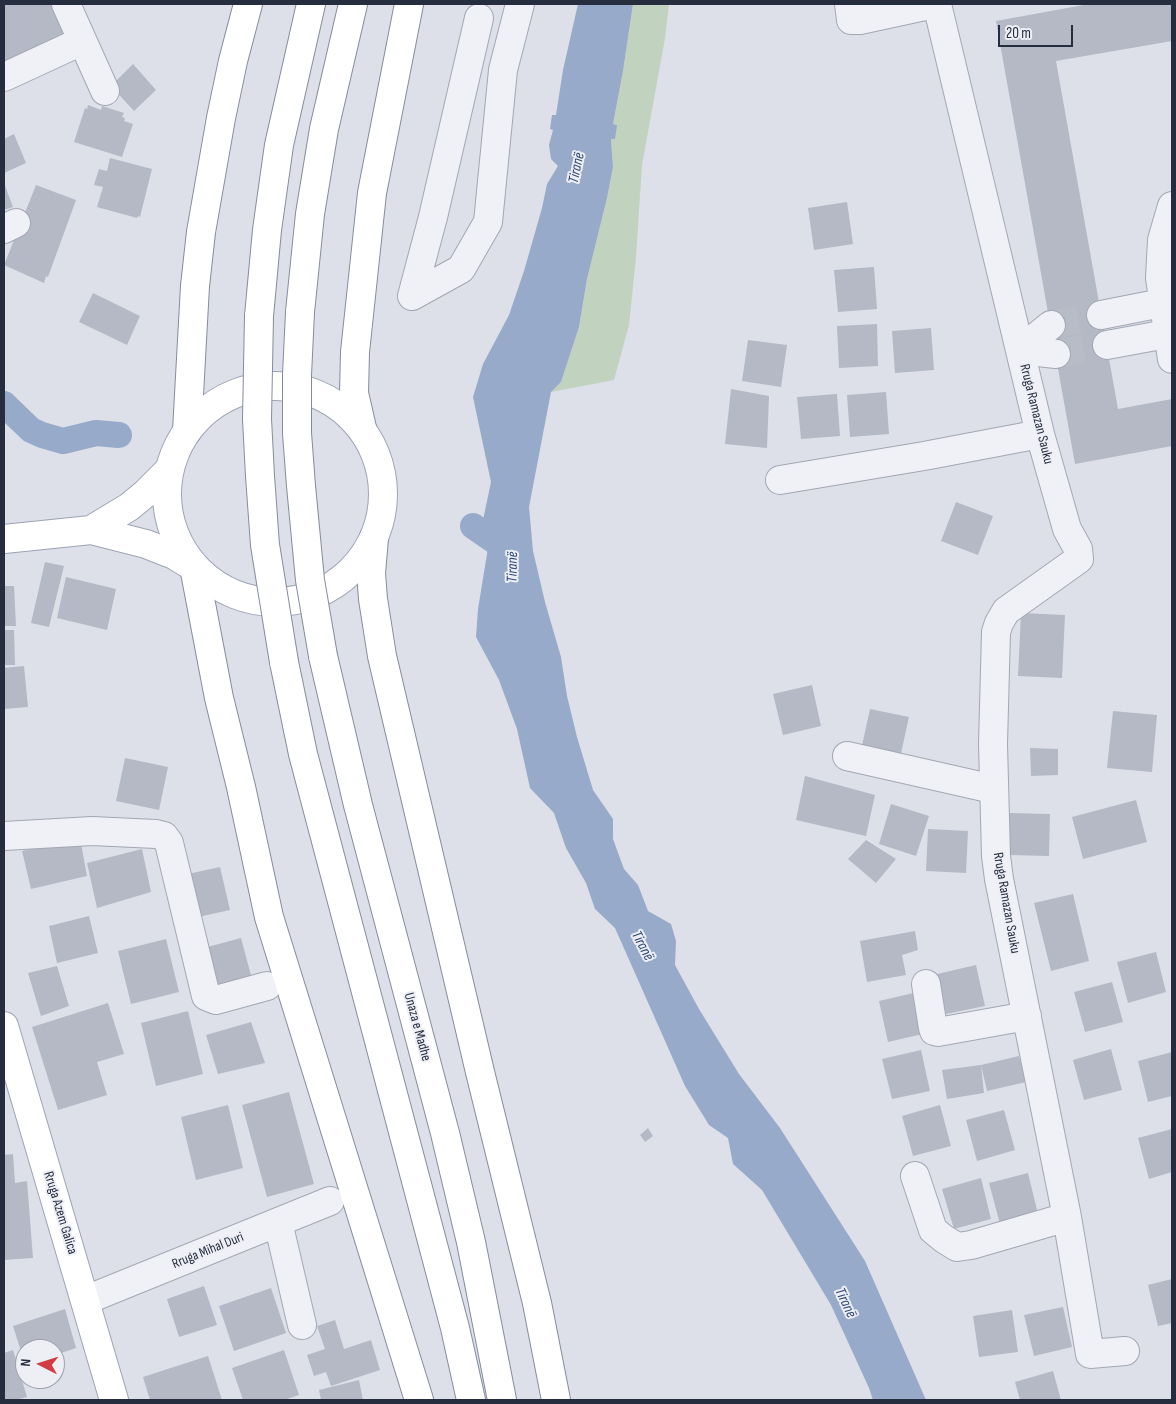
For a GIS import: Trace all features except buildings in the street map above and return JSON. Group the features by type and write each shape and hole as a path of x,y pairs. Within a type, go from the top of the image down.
{"main road":[{"path":"187,431 195,286 201,232 223,109 248,4"},
{"path":"311,4 279,145 267,230 259,316 257,419 265,545 284,662 303,754 455,1328 471,1400"},
{"name":"Unaza e Madhe","path":"353,4 324,130 310,214 300,312 297,433 310,580 323,656 358,805 445,1133 471,1242 502,1400"},
{"path":"4,539 91,530 146,544 194,567 214,584 238,597 264,603 291,602 318,595 341,581 360,562 374,538 382,512 383,485 377,458 362,428 354,393 355,352 371,202 409,4"},
{"path":"362,428 339,407 321,396 300,389 279,386 258,387 237,393 218,402 201,415 187,431 176,450 169,470 166,491 169,518 178,544 194,567 219,698 241,787 269,917 419,1400"},
{"path":"91,530 129,507 169,470"},
{"path":"374,538 373,599 382,656 480,1072 537,1303 556,1400"},
{"name":"Rruga Azem Galica","path":"4,1026 12,1079 86,1300 114,1400"}],"street":[{"path":"66,4 106,91"},
{"path":"479,18 433,217 412,296 461,269 488,222 503,70 520,4"},
{"path":"849,4 851,20 860,20 936,4"},
{"name":"Rruga Ramazan Sauku","path":"936,4 1040,434 1067,529 1078,549 1079,559 1006,611 996,632 993,789 996,856 1067,1218 1090,1354 1125,1351"},
{"path":"4,77 82,41"},
{"path":"1107,344 1171,342 1168,302 1160,278 1162,240 1172,206"},
{"path":"1101,315 1168,302"},
{"path":"1020,350 1051,325"},
{"path":"1020,350 1056,354"},
{"path":"780,480 1040,434"},
{"path":"846,756 993,789"},
{"path":"4,836 92,831 164,836 169,843 173,856 206,996 216,1000 267,986"},
{"path":"926,984 934,1031 938,1032 1028,1016"},
{"path":"915,1176 933,1230 957,1247 1067,1218"},
{"name":"Rruga Mihal Duri","path":"86,1300 330,1201"},
{"path":"278,1222 302,1325"}],"green space":[{"path":"633,4 669,4 665,38 642,165 629,325 614,380 551,392 561,382 579,327 587,279 607,198 613,167 611,138 617,125 613,124"}],"water":[{"name":"Tiranë","path":"578,4 633,4 613,124 617,125 615,139 611,139 613,167 607,198 587,279 579,327 561,382 551,392 529,507 533,551 561,657 567,696 577,737 593,790 613,819 613,839 624,869 638,885 648,911 671,924 676,941 675,965 699,1009 739,1074 780,1128 865,1261 926,1400 873,1400 831,1305 762,1190 733,1164 728,1138 709,1125 685,1086 615,928 595,909 586,883 566,848 554,813 530,788 517,729 499,680 476,637 478,609 488,548 483,520 491,482 473,397 483,364 509,315 524,271 547,184 558,166 551,159 549,145 553,130 550,129 552,115 556,115 563,70"}],"waterway":[{"path":"4,404 31,430 63,441 96,433 119,435"},
{"name":"Tiranë","path":"473,526 512,553"}],"tunnel":[{"path":"1051,325 1101,315"},
{"path":"1056,354 1107,345"}]}
